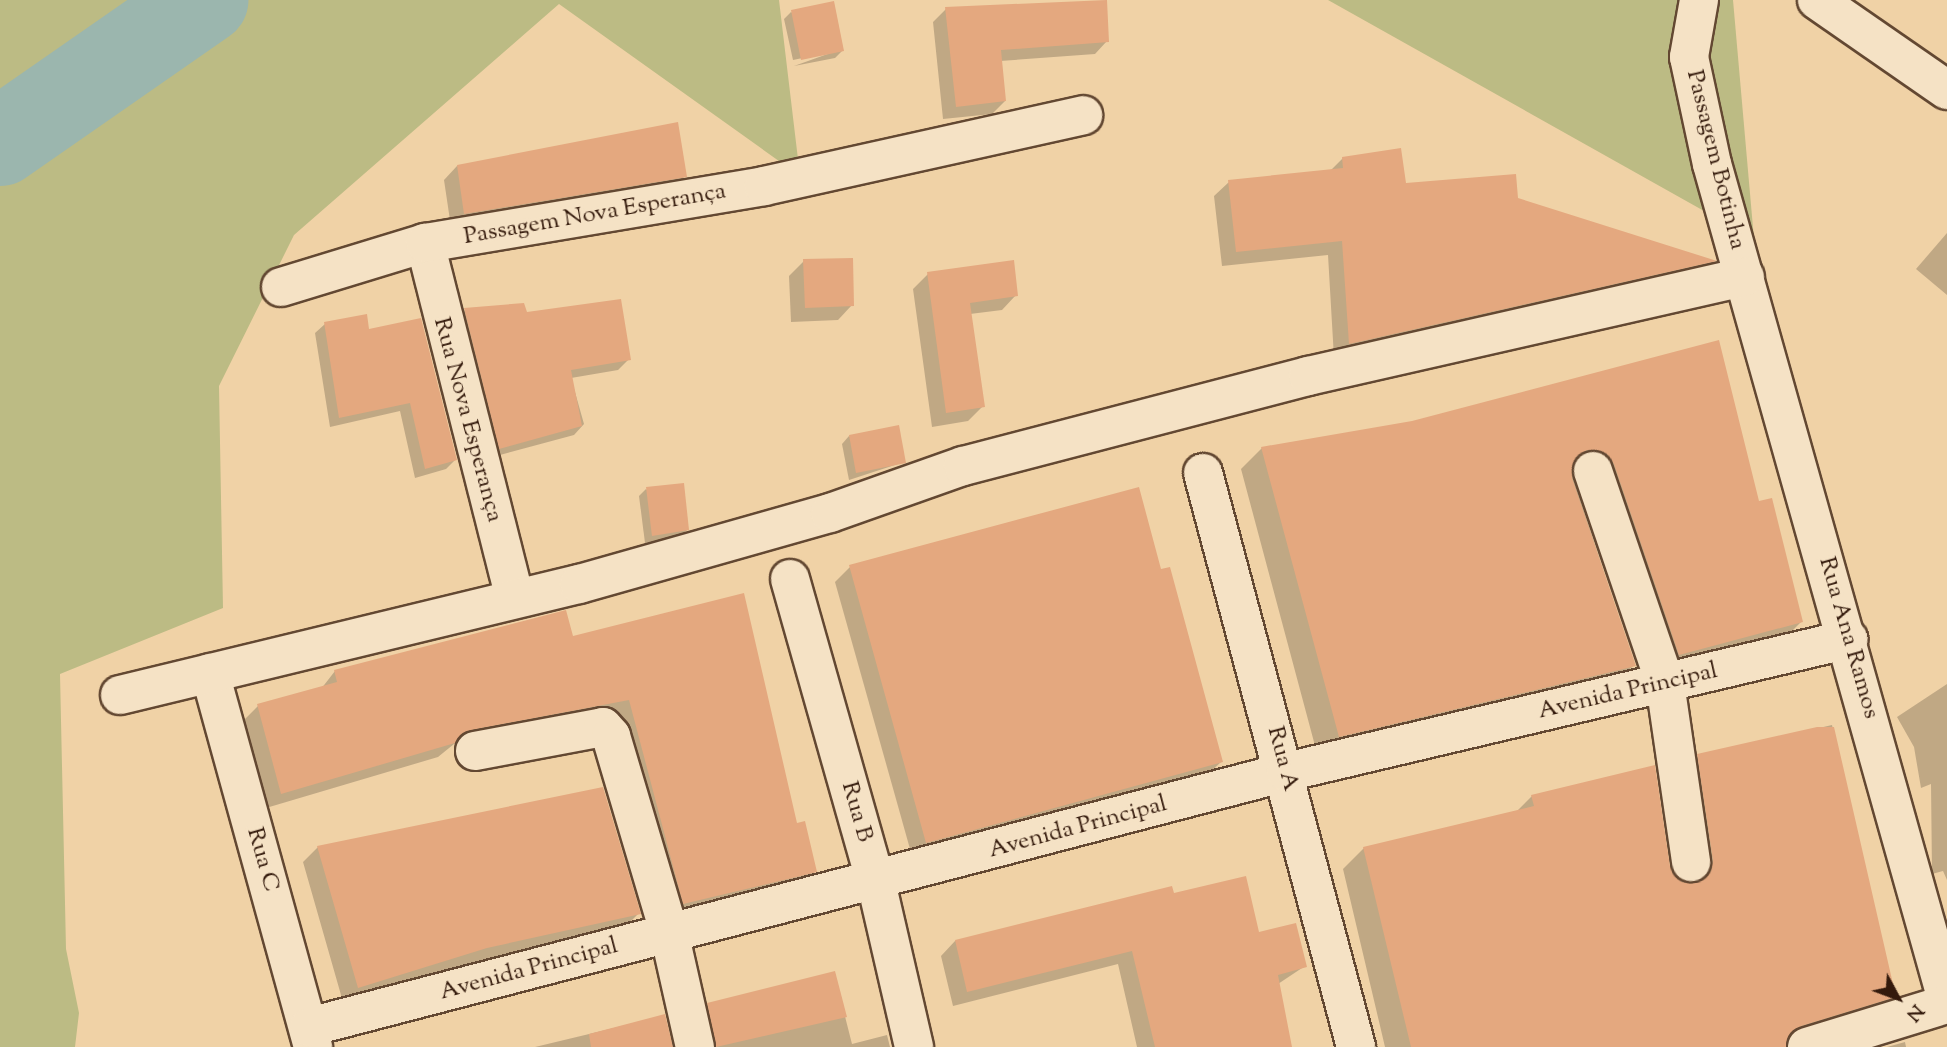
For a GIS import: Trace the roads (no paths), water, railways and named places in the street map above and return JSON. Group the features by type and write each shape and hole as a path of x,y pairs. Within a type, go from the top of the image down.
{"street":[{"name":"Passagem Botinha","path":"1699,0 1689,57 1745,277"},
{"path":"1817,0 1947,90"},
{"name":"Passagem Nova Esperança","path":"281,288 425,243 764,186 1083,115"},
{"name":"Rua Nova Esperança","path":"425,243 514,596"},
{"path":"120,695 514,596 579,584 830,513 963,466 1308,376 1745,277"},
{"name":"Rua Ana Ramos","path":"1745,277 1849,639 1947,1002"},
{"path":"1593,471 1665,683 1691,862"},
{"name":"Rua A","path":"1203,473 1286,772 1356,1047"},
{"name":"Rua B","path":"790,579 876,882 914,1047"},
{"name":"Avenida Principal","path":"311,1037 669,932 876,882 1286,772 1849,639"},
{"name":"Rua C","path":"210,673 311,1037"},
{"path":"475,751 603,727 616,747 669,932 695,1047"},
{"path":"1807,1047 1947,1002"}],"waterway":[{"path":"0,142 204,0"}]}
